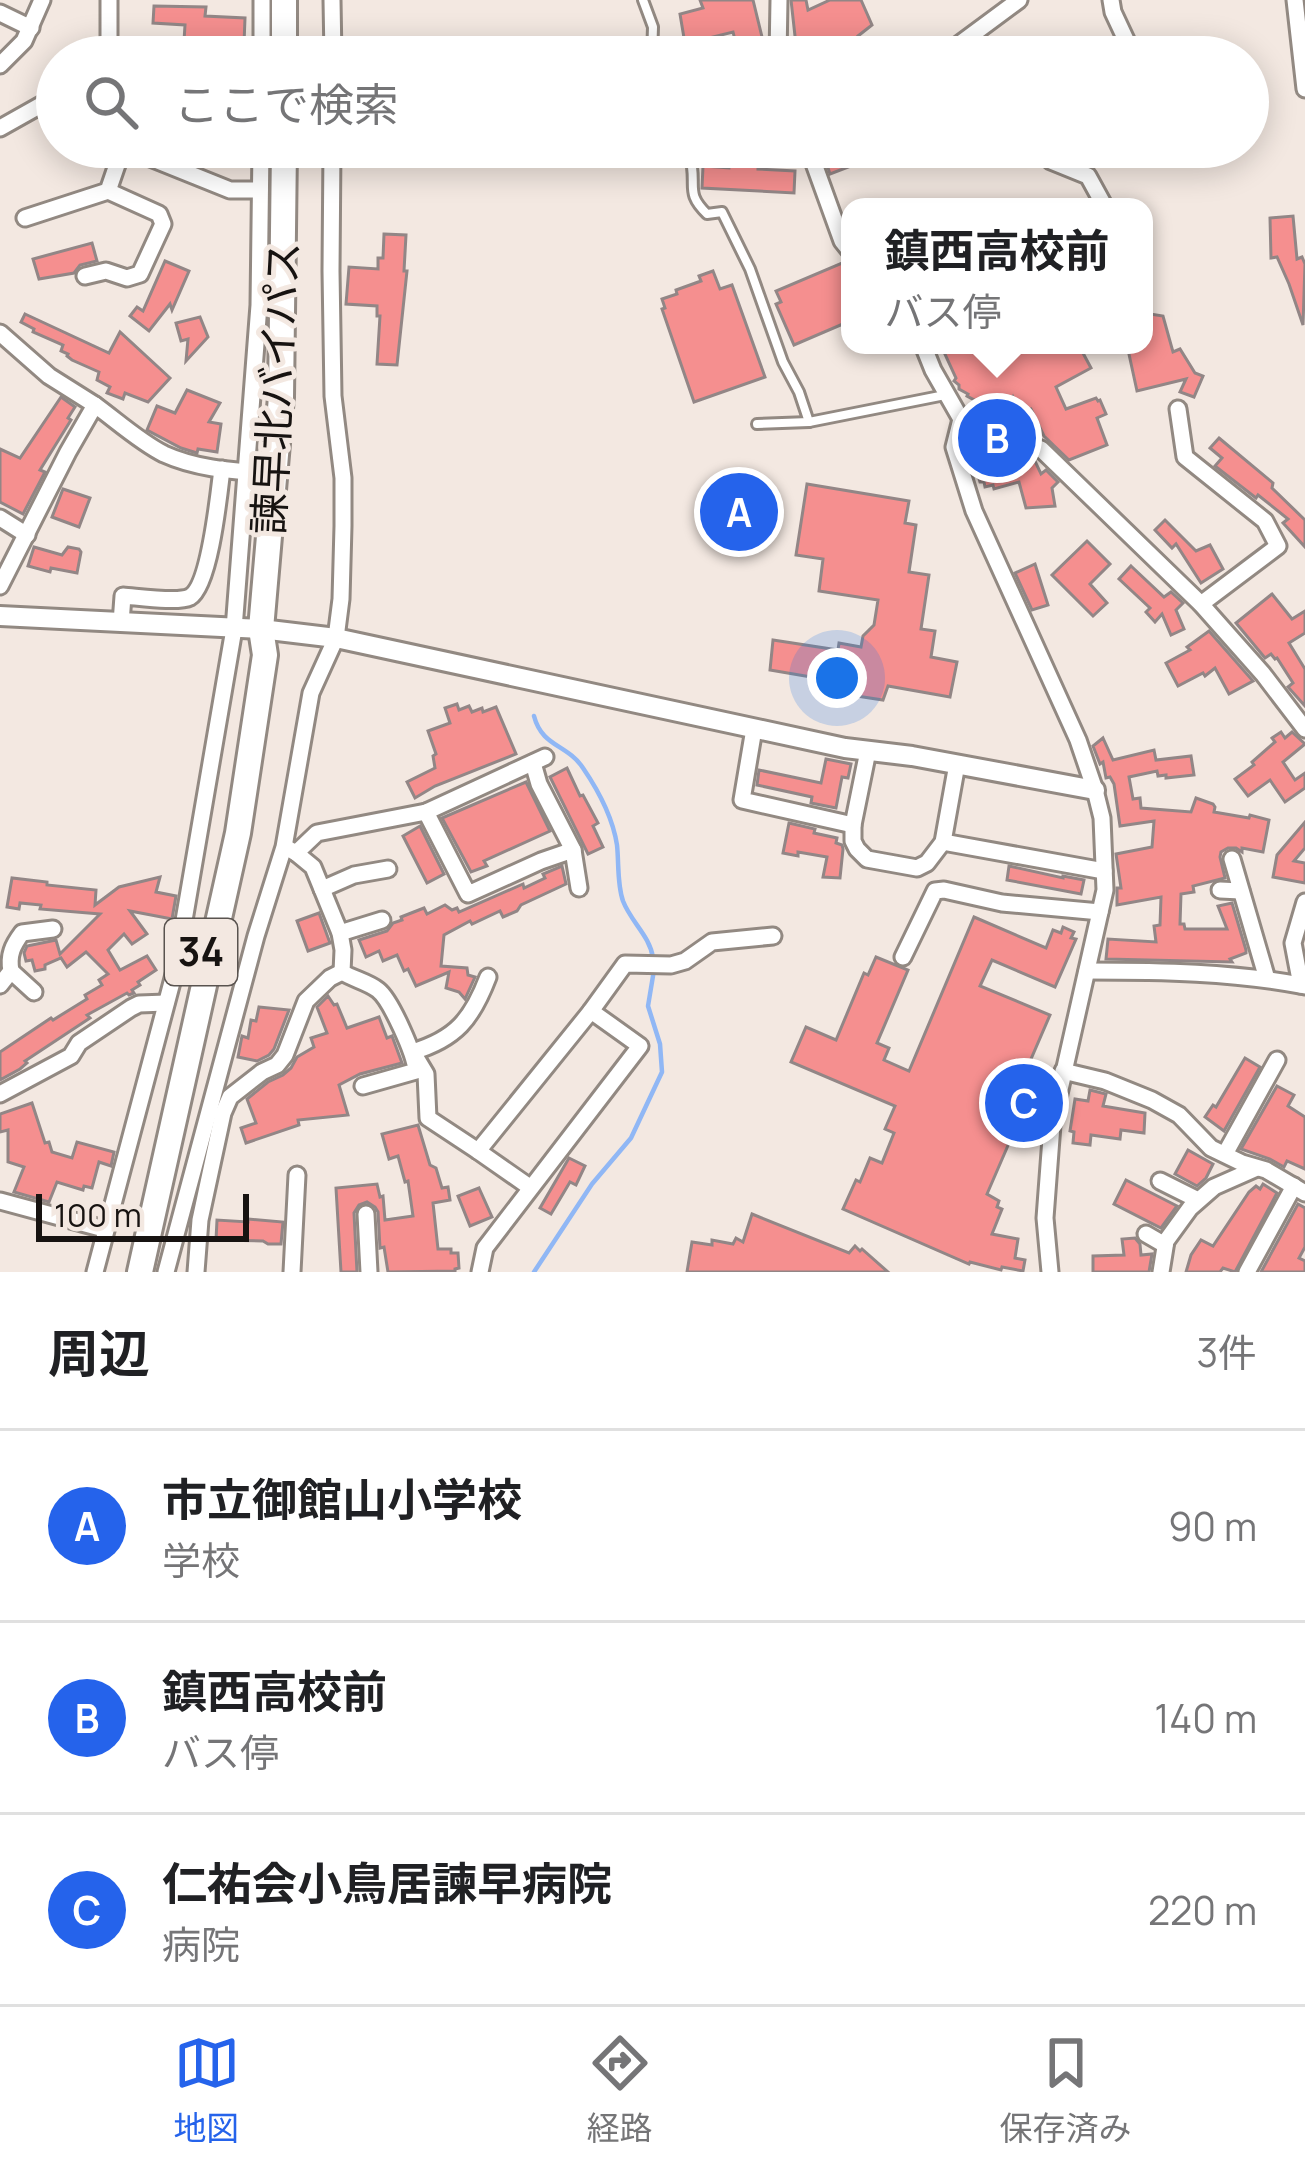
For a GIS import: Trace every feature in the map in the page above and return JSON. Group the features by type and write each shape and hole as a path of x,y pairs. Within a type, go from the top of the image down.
{"highway":[{"path":"284,0 284,36"},
{"name":"諫早北バイパス","path":"140,1272 238,833 265,655 282,631 275,474 281,397 284,168"},
{"name":"諫早北バイパス","path":"124,1272 202,950 226,830 250,652 282,631"}],"street":[{"path":"0,65 24,40 42,0"},
{"path":"109,0 109,36"},
{"path":"262,0 262,36"},
{"path":"332,0 333,36"},
{"path":"778,36 779,0"},
{"path":"973,36 1019,0"},
{"path":"1111,0 1124,36"},
{"path":"1295,0 1305,89"},
{"path":"0,13 31,28"},
{"path":"0,128 36,108"},
{"path":"108,191 116,168"},
{"path":"175,168 230,190 260,190"},
{"path":"95,1272 176,967 234,629 259,305 260,168"},
{"path":"166,1272 256,936 290,850 311,693 336,638 343,478 333,396 332,168"},
{"path":"816,168 841,238"},
{"path":"1068,168 1088,176 1100,198"},
{"path":"25,218 108,191 159,214 163,224 140,274 127,278 106,271 85,276"},
{"path":"0,333 50,376 160,453 189,464 275,474"},
{"path":"927,354 961,419 1041,449 1201,604 1305,729"},
{"path":"0,586 95,405"},
{"path":"1178,409 1174,432 1185,457 1265,521 1278,546 1201,604"},
{"path":"961,419 955,447 974,512 1078,740 1102,818 1105,890 1052,1125 1045,1218 1050,1272"},
{"path":"121,623 123,596 183,599 199,587 214,529 222,469"},
{"path":"0,518 27,535"},
{"path":"0,616 336,638 754,729 1095,790"},
{"path":"754,729 742,800 853,825"},
{"path":"868,751 853,841 867,859 917,868 943,842 957,764"},
{"path":"290,850 316,833 427,812 539,760 539,784 573,850 579,888"},
{"path":"427,812 438,852 469,894 573,850"},
{"path":"943,842 1104,871"},
{"path":"290,850 313,867 340,933 342,972"},
{"path":"1232,859 1267,979"},
{"path":"322,889 379,866"},
{"path":"1220,890 1241,891"},
{"path":"903,957 935,891 1100,912"},
{"path":"1087,971 1267,979 1303,986 1293,943 1305,902"},
{"path":"340,933 382,920"},
{"path":"34,992 6,978 9,961 22,933 52,929"},
{"path":"478,1151 626,964 685,961 712,942 773,936"},
{"path":"342,972 376,988 389,1001 426,1074 428,1118 531,1188"},
{"path":"196,1272 200,1220 230,1097 277,1064 306,1001 342,972"},
{"path":"414,1054 461,1027 488,977"},
{"path":"0,1094 71,1056 79,1043 130,1008 166,1003"},
{"path":"480,1272 485,1248 640,1046 591,1010"},
{"path":"363,1086 416,1071 414,1054"},
{"path":"1225,1154 1277,1060"},
{"path":"1063,1071 1152,1100 1179,1115 1211,1148 1266,1170 1299,1190 1247,1272"},
{"path":"1161,1272 1166,1245 1198,1200 1214,1187 1256,1168"},
{"path":"292,1272 297,1175"},
{"path":"1160,1181 1198,1200"},
{"path":"0,1201 104,1229"},
{"path":"366,1214 369,1272"},
{"path":"1146,1234 1166,1245"}],"lane":[{"path":"643,0 653,36"},
{"path":"692,168 691,189 699,206 706,214 722,212 750,269 809,422"},
{"path":"758,424 809,422 946,394"}],"building":[{"path":"700,0 753,0 762,36 734,36 733,32 684,36 680,14 703,8"},
{"path":"791,0 806,0 808,10 830,0 861,0 872,25 858,36 795,36"},
{"path":"154,6 206,7 205,16 245,18 244,36 184,36 185,25 153,23"},
{"path":"703,168 795,171 794,193 702,188"},
{"path":"1293,216 1297,259 1302,257 1305,264 1303,325 1277,257 1271,258 1270,218"},
{"path":"384,234 406,235 397,365 377,364 377,306 346,304 349,267 378,269"},
{"path":"92,243 97,261 80,265 74,273 39,279 33,259"},
{"path":"165,261 189,271 172,310 170,304 149,331 130,316 137,307 143,311"},
{"path":"841,263 841,325 794,345 776,304 781,302 776,291"},
{"path":"713,271 720,289 732,285 765,377 694,402 662,299"},
{"path":"25,314 109,353 120,332 170,378 148,402 125,393 123,399 107,393 110,387 97,380 99,372 72,360 61,351 63,345 33,332 21,322"},
{"path":"1153,314 1163,316 1173,352 1180,349 1195,373 1203,376 1194,397 1180,392 1186,379 1137,391 1129,354 1153,354"},
{"path":"200,317 208,337 186,361 188,339 181,341 176,323"},
{"path":"945,354 1084,354 1091,368 1056,387 1066,409 1100,400 1106,414 1097,418 1107,445 1069,460 1044,436 1031,409 1021,414 1013,397 1004,416 967,396"},
{"path":"187,390 220,403 209,422 221,424 217,452 181,448 147,430 157,406 175,413"},
{"path":"61,397 75,407 71,420 40,470 45,472 23,514 0,502 0,449 20,458"},
{"path":"1219,438 1273,483 1272,488 1305,520 1305,547 1283,523 1288,519 1215,466 1222,458 1210,448"},
{"path":"995,445 1000,460 1019,454 1034,459 1041,474 1046,470 1058,482 1052,488 1055,506 1026,508 1019,482 985,487 970,448"},
{"path":"807,484 909,501 905,523 916,525 909,572 929,575 921,629 935,631 931,657 957,662 950,697 888,686 883,700 850,695 852,684 770,670 773,640 838,650 839,643 861,647 863,636 874,625 878,600 819,591 823,559 796,555"},
{"path":"63,489 90,498 79,527 52,517"},
{"path":"1165,520 1196,551 1210,545 1223,569 1201,583 1176,544 1172,548 1155,530"},
{"path":"1087,541 1110,564 1090,584 1107,603 1093,616 1052,575"},
{"path":"34,547 62,555 68,547 79,549 77,573 28,566"},
{"path":"1035,564 1048,605 1032,610 1015,573"},
{"path":"1131,566 1164,597 1171,592 1183,603 1176,610 1184,629 1171,635 1162,614 1155,622 1146,612 1150,608 1119,579"},
{"path":"1272,594 1292,619 1305,611 1305,633 1289,643 1305,669 1305,706 1288,687 1293,683 1277,658 1271,654 1265,658 1236,623"},
{"path":"1209,631 1253,681 1229,694 1215,668 1178,686 1166,663 1190,650 1187,647"},
{"path":"457,704 459,710 469,706 472,712 496,707 516,754 415,798 407,782 435,768 428,731 450,723 445,708"},
{"path":"1281,732 1285,738 1292,732 1305,744 1283,762 1295,780 1305,773 1305,788 1285,802 1270,780 1248,796 1235,779 1254,765"},
{"path":"1103,738 1113,760 1154,750 1156,760 1191,756 1194,775 1166,778 1157,771 1129,777 1133,799 1140,798 1141,808 1191,812 1196,798 1213,804 1214,812 1269,820 1263,852 1228,848 1220,857 1225,878 1181,894 1180,924 1185,929 1227,929 1218,906 1232,903 1246,953 1230,959 1232,962 1106,959 1108,939 1156,942 1154,926 1160,925 1161,897 1117,905 1117,888 1121,888 1116,854 1152,847 1154,821 1120,826 1114,784 1106,778 1093,746"},
{"path":"826,759 851,764 848,778 842,777 836,808 811,803 812,797 757,785 759,770 821,783"},
{"path":"567,768 598,823 593,826 603,847 588,854 550,777"},
{"path":"526,782 550,831 484,861 487,866 471,872 442,818"},
{"path":"1305,822 1305,848 1294,861 1305,863 1305,883 1273,877 1277,855"},
{"path":"789,823 837,838 843,849 840,878 823,877 827,857 783,853"},
{"path":"420,826 444,874 427,883 403,836"},
{"path":"562,866 566,884 503,917 500,911 444,935 441,966 467,968 468,975 475,977 465,999 446,988 449,972 416,986 397,955 383,961 379,951 366,957 359,940 387,931 401,917 424,908 427,914 445,905 459,912 523,884 524,888"},
{"path":"1009,866 1084,880 1081,894 1007,880"},
{"path":"160,877 156,892 176,896 172,919 130,911 147,934 132,944 124,934 108,950 120,970 147,956 156,970 138,982 134,993 87,1015 90,1018 0,1080 0,1052 87,999 85,995 102,985 99,980 108,974 86,952 67,967 61,958 35,971 32,960 26,961 27,946 56,940 60,954 100,914 20,903 19,909 7,907 12,878 96,890 95,905 119,887"},
{"path":"319,913 330,943 308,951 297,921"},
{"path":"974,917 1046,948 1053,930 1061,933 1063,927 1074,932 1071,938 1076,939 1055,987 992,960 980,986 1050,1015 1025,1073 1037,1078 1021,1114 1034,1120 1029,1132 1016,1127 987,1194 1002,1209 992,1234 1018,1239 1015,1258 1025,1260 1023,1271 969,1264 843,1209 870,1158 882,1163 894,1133 885,1129 895,1106 791,1062 806,1027 836,1040 864,973 868,975 876,957 908,970 877,1043 889,1048 884,1060 909,1071"},
{"path":"328,996 337,1004 347,1028 379,1017 402,1063 339,1085 348,1115 298,1120 299,1125 246,1143 241,1128 256,1123 247,1099 314,1047 311,1038 327,1033 317,1007"},
{"path":"259,1007 289,1010 269,1055 257,1061 238,1057 242,1036 248,1038"},
{"path":"1245,1058 1260,1067 1224,1131 1205,1117"},
{"path":"1277,1086 1294,1095 1288,1106 1305,1117 1305,1169 1287,1161 1284,1167 1241,1149"},
{"path":"1090,1090 1106,1094 1103,1106 1145,1113 1144,1133 1121,1130 1120,1139 1091,1135 1090,1145 1073,1143 1075,1099 1088,1101"},
{"path":"32,1103 52,1152 72,1158 77,1142 114,1152 111,1166 99,1162 92,1188 57,1182 49,1202 14,1192 24,1167 8,1162 8,1130 0,1132 0,1114"},
{"path":"418,1125 430,1165 436,1168 442,1188 448,1187 450,1200 433,1203 438,1249 458,1253 459,1268 388,1272 384,1247 380,1248 378,1212 367,1202 354,1213 357,1272 341,1272 336,1188 377,1184 385,1220 413,1216 408,1181 398,1156 389,1159 382,1134"},
{"path":"1188,1150 1213,1164 1197,1186 1175,1174"},
{"path":"569,1158 585,1166 576,1185 570,1182 551,1214 540,1208"},
{"path":"1126,1180 1177,1206 1161,1228 1114,1204"},
{"path":"1263,1184 1277,1193 1235,1272 1223,1268 1220,1272 1186,1272 1201,1240 1213,1246 1249,1192"},
{"path":"479,1188 492,1217 470,1226 458,1196"},
{"path":"1298,1204 1305,1208 1305,1247 1299,1258 1305,1261 1305,1272 1261,1272"},
{"path":"752,1214 849,1253 855,1246 888,1272 687,1272 692,1242 733,1244 736,1238 743,1242"},
{"path":"217,1220 283,1222 281,1244 216,1240"},
{"path":"1135,1238 1141,1255 1152,1254 1149,1272 1093,1272 1093,1256 1124,1255 1122,1239"}],"waterway":[{"path":"534,716 543,734 577,760 599,795 615,835 623,901 653,958"},
{"path":"534,1272 592,1184 631,1138 662,1072 660,1044 648,1006 654,970"}],"place":[{"name":"鎮西高校前","path":"997,438"},
{"name":"市立御館山小学校","path":"739,512"},
{"name":"仁祐会小鳥居諫早病院","path":"1024,1103"}]}
